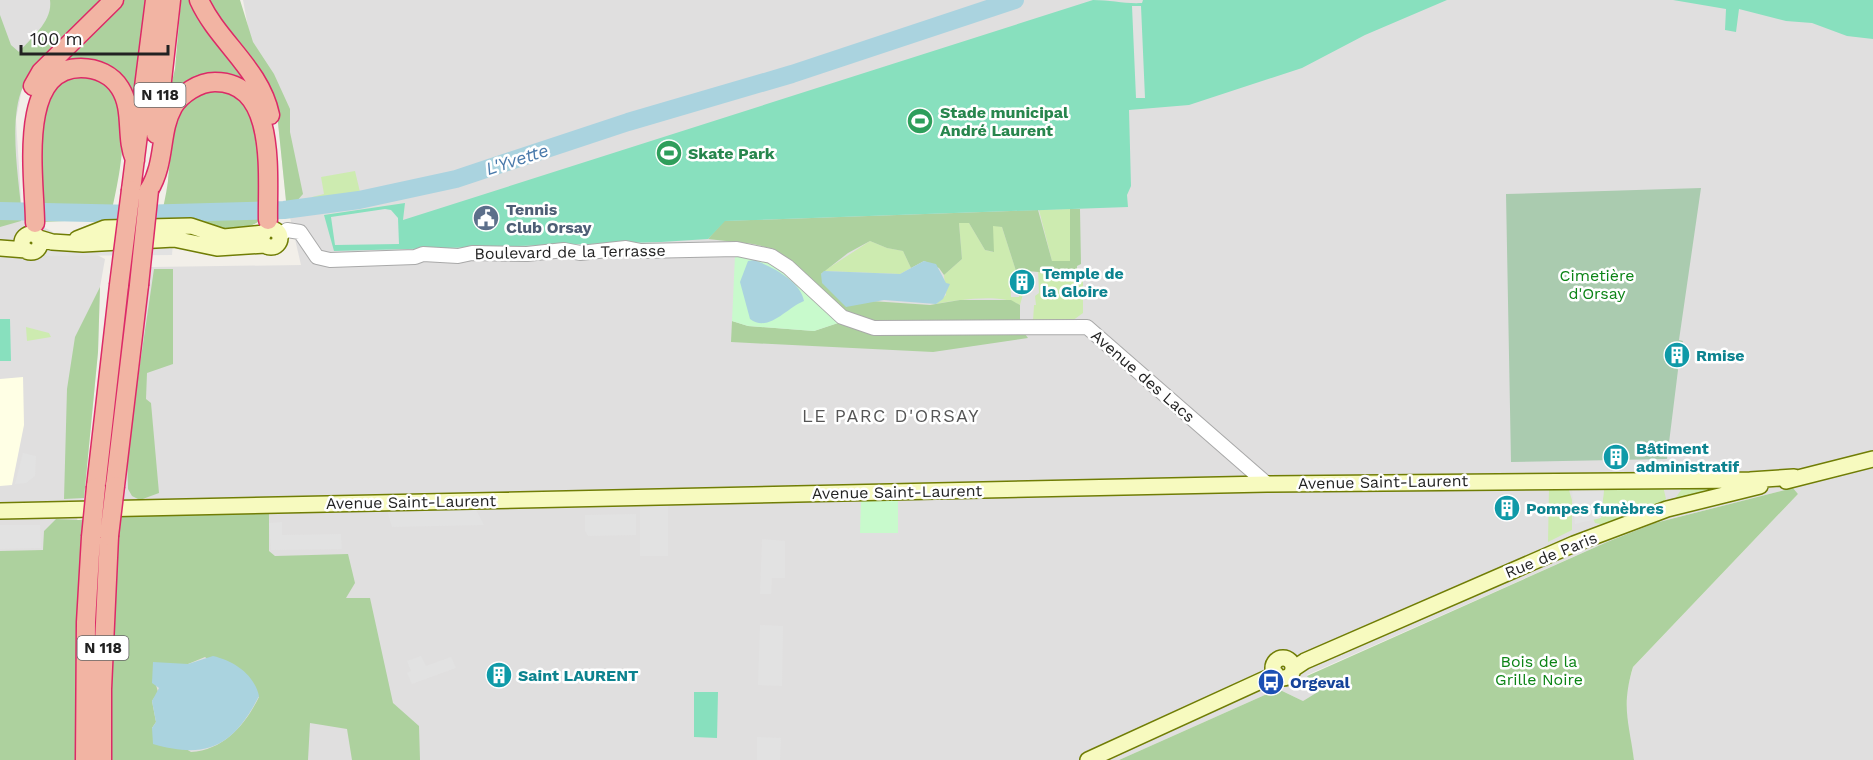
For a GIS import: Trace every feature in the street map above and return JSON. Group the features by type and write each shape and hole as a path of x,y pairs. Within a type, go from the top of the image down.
{"highway":[{"path":"33,234 23,125 28,95 42,72 114,0"},
{"name":"N 118","path":"102,760 100,537 96,487 155,0"},
{"name":"N 118","path":"85,760 86,622 100,537 115,486 171,0"},
{"path":"199,0 208,17 253,75 267,104 273,132 271,231"},
{"path":"31,202 36,106 46,86 61,73 82,68 105,74 114,80 127,102 130,149 135,160"},
{"path":"150,190 159,173 168,122 174,107 192,90 214,82 229,84 247,94 260,115 264,130 272,200"}],"main road":[{"path":"2,248 33,234 83,244 174,239 217,248 271,231"},
{"name":"Rue de Paris","path":"1088,760 1276,674 1286,677 1305,661 1574,544 1667,509 1873,459"},
{"name":"Avenue Saint-Laurent","path":"0,511 1267,484 1750,480 1794,477"}],"street":[{"name":"Boulevard de la Terrasse","path":"271,231 300,232 317,257 330,260 415,257 423,254 458,256 472,252 526,254 541,250 580,253 626,248 641,251 754,251 771,256 788,267 832,310 854,323"},
{"name":"Avenue des Lacs","path":"854,323 874,328 898,329 1087,327 1267,484"}],"shaded area":[{"path":"0,0 106,0 32,72 22,89 16,119 22,216 105,259 100,287 98,352 84,498 0,760"},
{"path":"243,0 1873,0 1873,760 1634,760 1626,719 1627,690 1633,667 1798,494 1793,488 1655,523 1607,542 1307,675 1316,693 1303,701 1278,689 1119,760 116,760 119,535 134,382 151,267 301,265 286,200 277,113 256,70"},
{"path":"1132,6 1141,6 1145,98 1136,98"},
{"path":"391,210 398,218 399,244 335,245 331,217"},
{"path":"173,242 172,255 45,256 51,248"},
{"path":"23,377 24,425 12,485 0,486 0,379"},
{"path":"23,453 36,456 35,476 26,483 15,484"},
{"path":"1572,489 1604,489 1601,518 1575,524"},
{"path":"640,503 668,503 668,556 640,556"},
{"path":"475,508 484,525 392,527 387,510"},
{"path":"636,514 636,535 588,536 585,531 585,515"},
{"path":"282,522 282,535 341,534 342,549 271,550 269,523"},
{"path":"0,525 40,525 41,548 0,549"},
{"path":"762,539 785,541 785,578 772,578 771,594 760,594"},
{"path":"760,625 783,626 782,686 758,685"},
{"path":"421,656 426,666 451,657 456,668 412,684 407,673 411,671 407,661"},
{"path":"757,737 781,738 780,760 757,760"}],"green space":[{"path":"50,0 106,0 49,53 23,87 16,116 15,133 22,216 21,221 0,227 0,15 11,45 19,52 45,22"},
{"path":"124,0 147,0 136,98 89,61 68,61 66,58"},
{"path":"181,0 194,0 257,90 244,84 168,98 175,69"},
{"path":"207,0 240,0 253,42 274,74 290,109 290,132 303,194 296,202 286,201 277,113"},
{"name":"Stade municipal André Laurent","path":"1093,0 1142,3 1143,0 1447,0 1365,35 1302,68 1189,105 1129,110 1131,186 1127,195 1128,207 725,221 708,239 661,242 334,251 324,215 405,203 403,220"},
{"path":"1673,0 1873,0 1873,39 1847,36 1812,23 1786,21 1739,9 1736,32 1725,30 1726,9"},
{"path":"72,75 99,79 112,89 119,105 122,144 117,186 110,219 42,222 37,170 46,95"},
{"path":"211,90 236,93 257,124 261,220 250,226 225,231 159,227 176,127 188,103 198,95"},
{"path":"355,171 360,192 312,201 312,197 324,194 321,177"},
{"name":"Cimetière d'Orsay","path":"1701,188 1679,340 1683,341 1679,359 1675,362 1678,370 1667,459 1511,462 1506,194"},
{"path":"1070,209 1070,261 1052,261 1039,210"},
{"path":"1070,209 1080,209 1081,264 1077,266 1077,274 1016,271 1002,227 993,226 994,252 985,250 969,223 959,223 962,259 944,275 939,268 924,261 911,268 903,251 870,241 848,253 821,274 871,301 930,305 960,300 1011,300 1020,305 1020,321 872,322 842,311 792,262 774,249 708,239 724,221 1038,210 1052,261 1070,261"},
{"path":"959,223 969,223 985,250 993,252 993,225 1002,227 1016,271 1010,276 1011,297 1019,297 1020,293 1023,294 1020,305 1012,301 991,298 936,304 946,295 944,275 962,259"},
{"path":"870,241 903,251 911,268 900,274 824,271"},
{"path":"735,255 760,259 774,265 841,322 814,331 748,326 732,321"},
{"path":"154,269 173,269 173,364 147,373 146,399 151,403 159,493 140,500 132,496 128,489 127,453"},
{"path":"1038,270 1053,276 1083,276 1083,313 1072,321 1033,321 1035,296 1039,293"},
{"path":"100,287 98,352 84,498 64,499 67,389 75,337"},
{"path":"0,319 10,319 11,361 0,361"},
{"path":"732,321 748,326 814,331 841,322 1025,334 1028,338 933,352 731,342"},
{"path":"26,327 49,333 51,337 27,341"},
{"path":"1686,483 1744,485 1674,500"},
{"path":"1663,486 1666,499 1664,504 1605,525 1595,523 1593,518 1601,518 1604,489 1595,489 1598,487"},
{"path":"1568,487 1572,500 1572,530 1548,542 1549,488"},
{"name":"Bois de la Grille Noire","path":"1793,488 1798,494 1633,667 1627,704 1634,760 1119,760 1278,689 1303,701 1316,693 1307,676 1607,542 1655,523"},
{"path":"898,499 898,533 860,533 861,500"},
{"path":"269,510 269,551 275,556 348,554 355,583 346,598 370,598 393,703 419,726 420,760 352,760 347,729 310,723 308,760 0,760 0,551 43,550 44,531 56,519 79,520 131,514 179,515","holes":["205,657 259,697 247,717 232,734 214,746 203,750 191,752 152,728 156,722 152,701 158,692 156,685 173,664 188,664"]},
{"path":"694,692 718,692 717,738 694,737"}],"water":[{"path":"754,260 784,275 797,287 804,301 771,321 757,323 750,319 740,282 748,261"},
{"path":"924,261 936,264 946,283 950,284 943,299 936,304 884,300 846,307 822,283 821,274 824,271 900,274"},
{"path":"213,656 235,665 253,681 259,696 250,713 229,737 204,749 172,749 153,744 152,728 156,722 152,701 159,688 152,683 153,662 188,664"}],"waterway":[{"name":"L'Yvette","path":"0,211 137,214 284,210 359,200 456,179 628,122 792,74 1015,0"}],"place":[{"name":"Stade municipal André Laurent","path":"920,121"},
{"name":"Skate Park","path":"669,153"},
{"name":"Tennis Club Orsay","path":"486,218"},
{"name":"Temple de la Gloire","path":"1022,282"},
{"name":"Rmise","path":"1677,355"},
{"name":"Bâtiment administratif","path":"1616,457"},
{"name":"Pompes funèbres","path":"1507,508"},
{"name":"Saint LAURENT","path":"499,675"},
{"name":"Orgeval","path":"1271,682"}],"district":[{"name":"LE PARC D'ORSAY","path":"891,415"}]}
